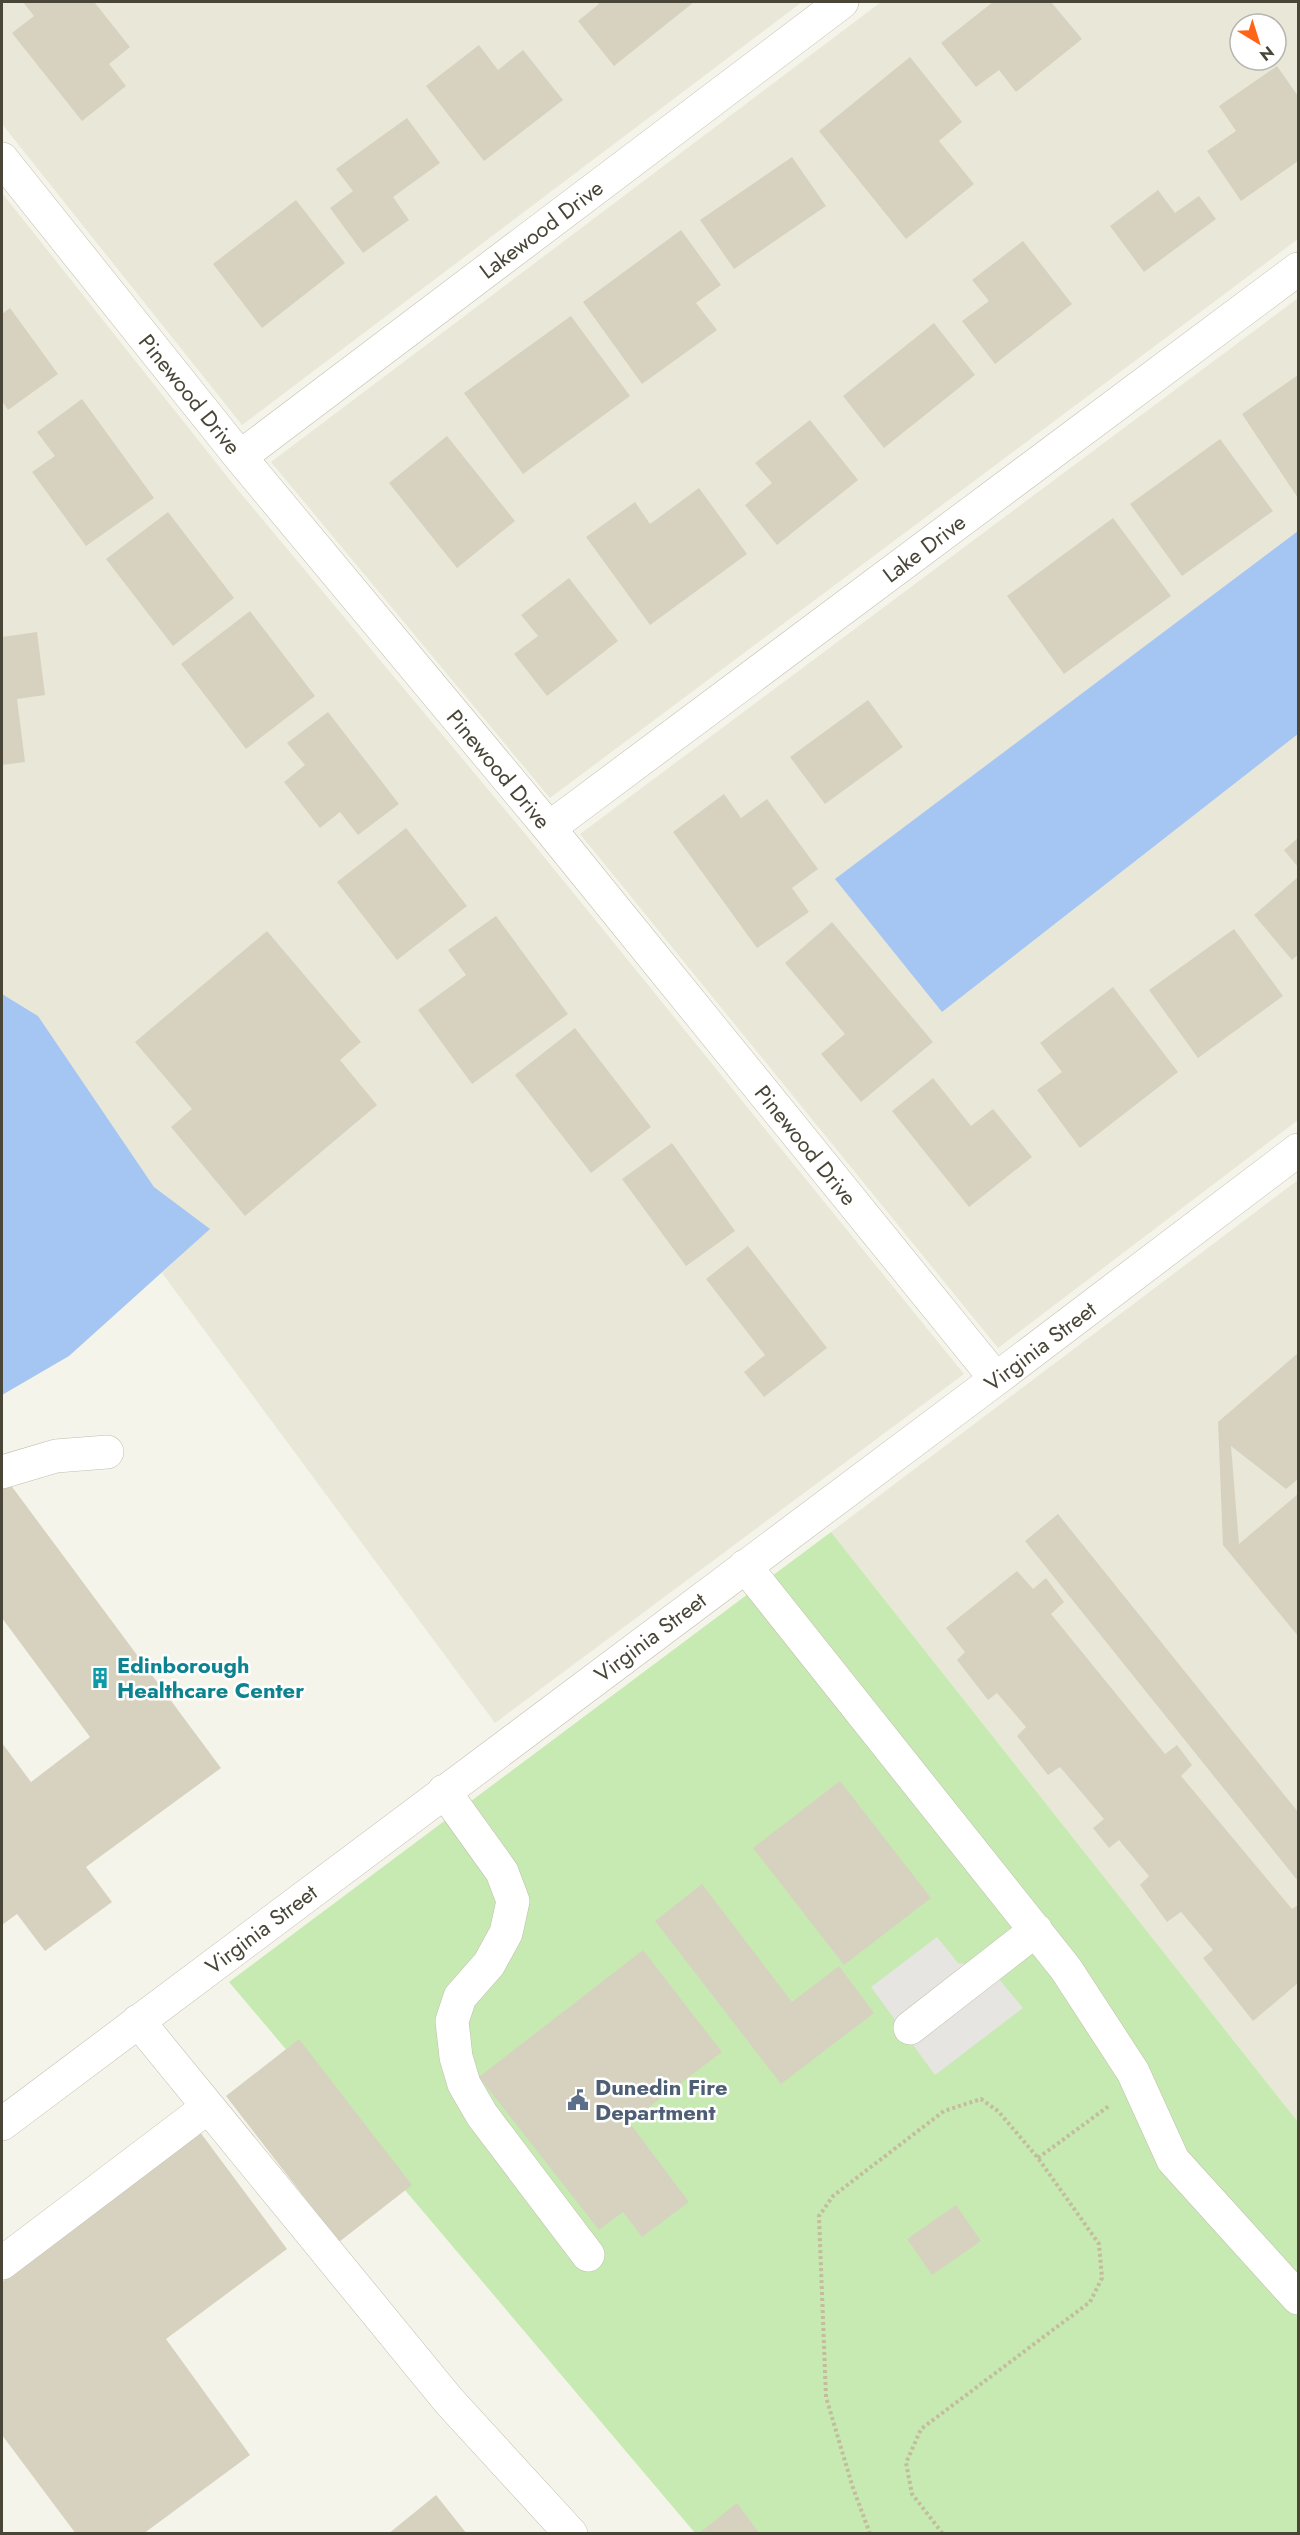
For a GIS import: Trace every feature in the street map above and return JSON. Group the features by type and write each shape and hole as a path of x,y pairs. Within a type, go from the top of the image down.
{"street":[{"name":"Lakewood Drive","path":"240,457 842,2"},
{"name":"Pinewood Drive","path":"2,159 240,457 549,828 996,1379"},
{"name":"Lake Drive","path":"549,828 1299,269"},
{"name":"Virginia Street","path":"2,2124 1299,1150"},
{"path":"2,1472 56,1456 107,1452"},
{"path":"745,1566 1066,1969 1138,2084 1173,2160 1299,2298"},
{"path":"444,1791 502,1872 513,1902 506,1933 489,1964 460,1997 452,2021 456,2057 464,2084 482,2115 588,2255"},
{"path":"910,2028 1036,1930"},
{"path":"138,2021 449,2401 571,2534"},
{"path":"2,2263 207,2107"}],"path":[{"path":"1038,2158 1138,2084"},
{"path":"870,2534 852,2485 826,2397 819,2216 833,2196 944,2111 981,2099 998,2111 1038,2158 1099,2244 1102,2278 1090,2302 921,2429 906,2463 912,2494 943,2534"}],"shaded area":[{"path":"2,2 802,2 242,425 2,124"},
{"path":"881,2 1298,2 1298,239 550,798 271,462"},
{"path":"2,193 237,489 532,842 964,1374 495,1723 162,1273 209,1229 154,1187 38,1016 2,994"},
{"path":"1298,298 1298,531 836,879 942,1012 1298,734 1298,1120 998,1348 580,834"},
{"path":"1298,1180 1298,2122 831,1532"},
{"path":"937,1937 958,1963 989,1967 1023,2008 935,2075 871,1987"}],"green space":[{"path":"831,1532 1298,2122 1298,2533 695,2533 229,1982"}],"water":[{"path":"1298,531 1298,734 942,1012 835,879"},
{"path":"2,994 38,1016 154,1187 210,1229 69,1356 2,1395"}],"building":[{"path":"23,2 97,2 95,3 130,47 109,64 126,86 82,121 12,33 34,16"},
{"path":"597,2 694,2 614,66 578,21 599,4"},
{"path":"993,2 1051,2 1082,39 1016,92 999,70 976,87 941,43"},
{"path":"479,45 498,70 523,50 563,100 484,161 426,86"},
{"path":"910,57 962,122 939,141 974,184 906,239 819,131"},
{"path":"1268,72 1281,72 1298,96 1298,161 1241,201 1207,151 1236,131 1219,106"},
{"path":"407,118 440,163 393,197 409,220 363,253 330,208 353,191 336,169"},
{"path":"792,157 826,206 734,269 700,220"},
{"path":"1158,190 1175,213 1199,196 1216,219 1144,272 1110,226"},
{"path":"296,200 345,263 262,328 213,264"},
{"path":"681,230 721,285 696,303 717,330 642,384 583,302"},
{"path":"1023,241 1072,304 995,364 962,321 989,301 972,280"},
{"path":"10,308 58,374 8,410 2,401 2,314"},
{"path":"571,316 630,396 523,474 464,393"},
{"path":"934,323 975,375 884,448 843,396"},
{"path":"1298,375 1298,498 1242,414"},
{"path":"82,399 154,498 86,546 32,472 55,456 37,432"},
{"path":"810,420 858,480 777,545 745,505 772,483 755,463"},
{"path":"447,436 515,521 457,568 389,483"},
{"path":"1220,439 1273,511 1182,576 1130,504"},
{"path":"699,488 747,554 650,625 586,537 635,502 650,524"},
{"path":"168,512 234,598 173,646 106,559"},
{"path":"1113,518 1171,596 1064,674 1007,596"},
{"path":"569,578 618,641 547,696 514,654 538,636 521,615"},
{"path":"250,611 315,696 246,749 181,664"},
{"path":"37,632 45,695 17,699 25,762 2,765 2,637"},
{"path":"868,700 903,747 825,804 790,757"},
{"path":"328,712 399,804 358,835 340,812 320,828 284,782 305,765 287,743"},
{"path":"724,794 741,818 767,799 818,869 792,888 809,912 757,948 673,832"},
{"path":"406,828 467,906 397,960 337,882"},
{"path":"1298,838 1298,867 1284,850"},
{"path":"1298,877 1298,955 1292,960 1254,915"},
{"path":"496,916 568,1014 472,1084 418,1010 466,975 448,950"},
{"path":"832,922 933,1042 861,1102 821,1054 845,1034 785,963"},
{"path":"1234,929 1283,996 1198,1058 1149,990"},
{"path":"267,931 361,1042 340,1060 377,1105 245,1216 171,1127 192,1109 135,1042"},
{"path":"1113,987 1178,1072 1080,1148 1037,1090 1062,1072 1040,1043"},
{"path":"575,1028 651,1127 591,1173 515,1075"},
{"path":"933,1078 971,1126 993,1109 1032,1157 969,1207 892,1111"},
{"path":"672,1143 735,1231 686,1266 622,1179"},
{"path":"748,1246 827,1348 764,1397 744,1372 765,1355 706,1279"},
{"path":"1298,1353 1298,1479 1286,1489 1231,1446 1239,1544 1298,1494 1298,1636 1223,1545 1218,1422"},
{"name":"Edinborough Healthcare Center","path":"7,1480 221,1768 86,1867 112,1902 45,1951 17,1914 2,1925 2,1743 31,1782 90,1737 2,1618 2,1484"},
{"path":"1058,1514 1298,1812 1298,1881 1025,1541"},
{"path":"1017,1571 1033,1589 1046,1578 1064,1602 1051,1614 1165,1754 1177,1745 1192,1765 1181,1776 1292,1909 1298,1905 1298,1983 1253,2021 1203,1958 1213,1950 1181,1912 1167,1922 1140,1885 1149,1876 1119,1840 1109,1848 1093,1828 1104,1819 1060,1767 1048,1775 1017,1736 1026,1727 997,1693 988,1700 957,1660 965,1652 946,1628"},
{"path":"840,1781 931,1898 844,1965 753,1848"},
{"path":"702,1884 792,2002 839,1966 874,2013 781,2084 655,1921"},
{"name":"Dunedin Fire Department","path":"643,1950 722,2052 629,2122 689,2202 642,2237 623,2212 599,2230 479,2077"},
{"path":"299,2039 412,2185 339,2242 226,2096"},
{"path":"200,2132 287,2249 166,2339 250,2455 143,2534 76,2534 2,2435 2,2282"},
{"path":"956,2205 981,2241 932,2275 907,2239"},
{"path":"436,2495 467,2534 388,2534"},
{"path":"737,2503 760,2534 698,2534"}],"place":[{"name":"Edinborough Healthcare Center","path":"100,1678"},
{"name":"Dunedin Fire Department","path":"578,2100"}]}
